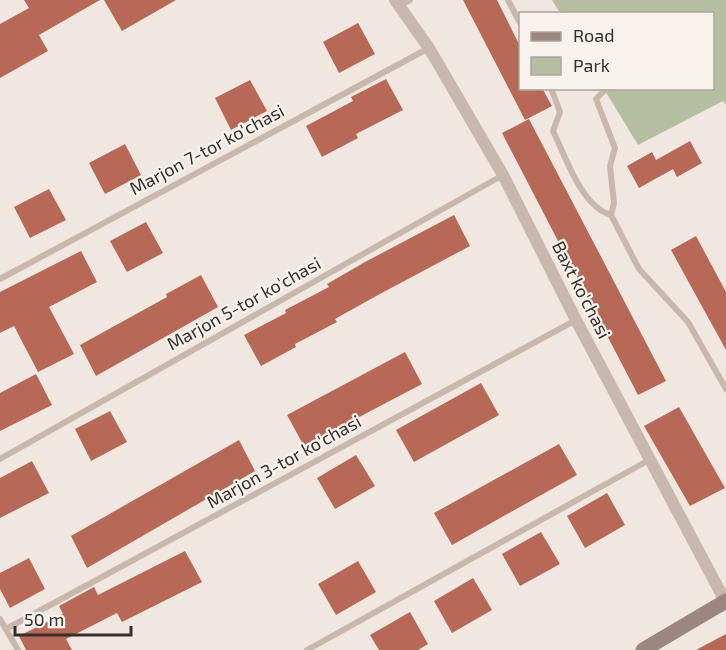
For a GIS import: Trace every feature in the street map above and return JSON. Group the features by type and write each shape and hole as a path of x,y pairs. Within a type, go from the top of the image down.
{"main road":[{"path":"643,650 726,601"}],"street":[{"name":"Baxt ko'chasi","path":"402,2 503,175 649,460 726,601"}],"lane":[{"path":"508,0 519,21"},
{"name":"Marjon 7-tor ko'chasi","path":"0,279 429,48"},
{"path":"552,90 560,112 553,131 589,201 600,212 611,215"},
{"path":"605,90 596,99 615,148 610,166 614,203 611,215 639,269 688,321 726,389"},
{"name":"Marjon 5-tor ko'chasi","path":"0,459 503,175"},
{"name":"Marjon 3-tor ko'chasi","path":"6,630 576,320"},
{"path":"307,650 649,460"},
{"path":"0,619 18,650"}],"green space":[{"path":"552,0 726,0 726,105 723,101 638,145 605,90 714,90 714,12 559,12"}],"building":[{"path":"24,0 100,0 39,35 48,51 0,78 0,24 29,8"},
{"path":"104,0 176,0 122,31"},
{"path":"463,0 497,0 519,44 519,90 543,90 552,106 525,120"},
{"path":"358,23 375,54 339,73 323,42"},
{"path":"386,79 403,110 356,134 358,138 322,157 306,126 353,101 351,97"},
{"path":"250,80 267,111 231,130 215,98"},
{"path":"529,119 666,381 638,395 502,133"},
{"path":"690,141 702,163 677,177 673,169 639,188 627,166 652,152 656,160"},
{"path":"125,144 141,175 105,194 89,163"},
{"path":"49,189 66,220 30,238 14,207"},
{"path":"454,215 470,246 335,319 337,322 295,344 296,347 261,366 244,335 286,313 285,310 329,287 327,284 365,262"},
{"path":"146,222 163,253 127,272 110,241"},
{"path":"696,236 726,292 726,350 671,250"},
{"path":"81,251 97,282 49,307 74,354 38,372 14,326 0,333 0,292"},
{"path":"201,275 218,307 96,376 80,345 167,297 166,294"},
{"path":"405,352 422,384 304,446 287,415"},
{"path":"36,374 52,405 0,431 0,393"},
{"path":"481,383 499,415 414,462 396,430"},
{"path":"679,407 725,488 690,506 644,426"},
{"path":"110,411 127,442 91,461 75,429"},
{"path":"239,440 255,471 87,568 71,536"},
{"path":"559,444 577,475 452,545 434,513"},
{"path":"356,455 375,486 335,509 317,478"},
{"path":"32,461 49,493 0,518 0,478"},
{"path":"607,493 625,525 585,548 567,516"},
{"path":"541,532 560,564 520,586 502,554"},
{"path":"185,551 202,582 122,622 117,613 66,639 72,650 26,650 19,636 63,614 59,606 94,587 98,595"},
{"path":"29,558 45,589 10,608 0,589 0,573"},
{"path":"358,561 376,592 336,615 318,584"},
{"path":"473,578 492,610 452,633 434,601"},
{"path":"410,612 428,644 418,650 379,650 370,635"},
{"path":"726,634 726,650 696,650"}]}
